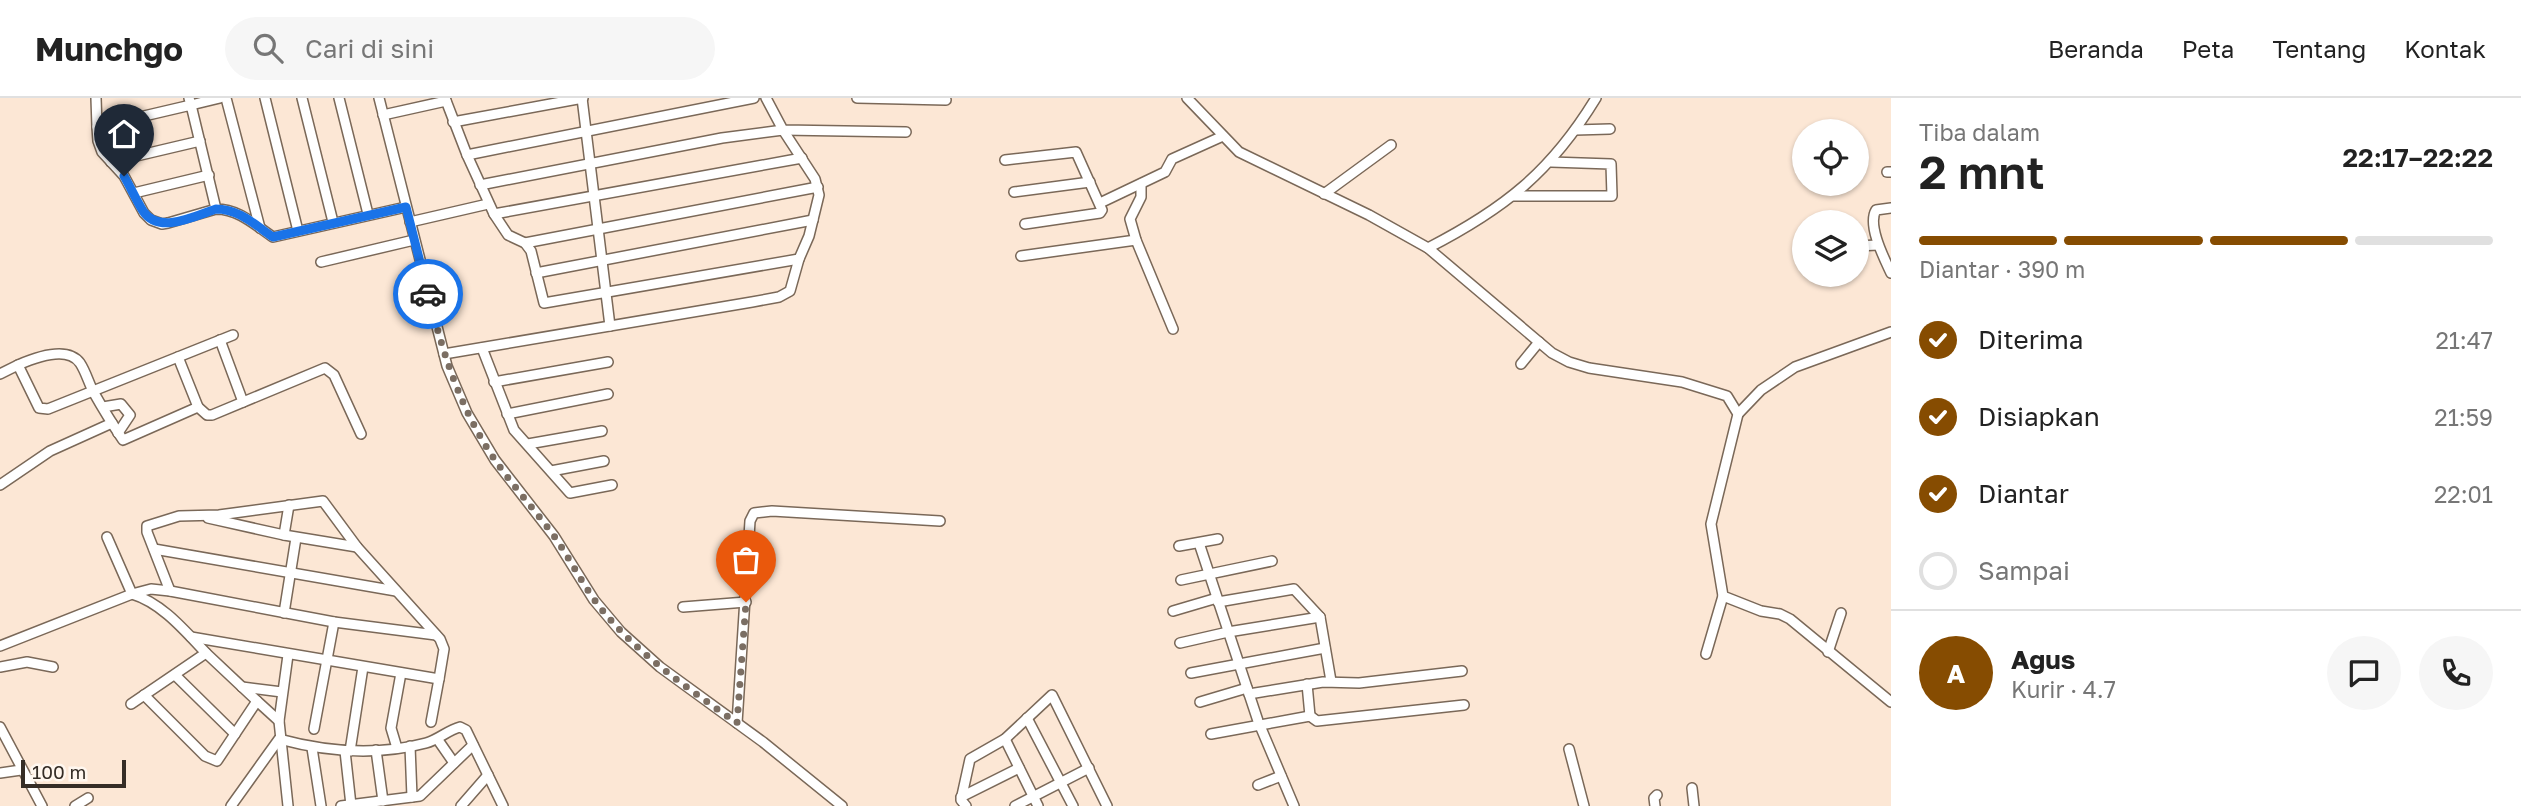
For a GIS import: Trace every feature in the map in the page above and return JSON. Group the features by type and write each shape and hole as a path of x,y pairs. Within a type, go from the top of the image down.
{"street":[{"path":"96,98 99,146 124,176 144,213 156,223 168,223 216,209 231,210 273,237 406,207"},
{"path":"97,127 190,102 220,98"},
{"path":"226,98 260,228"},
{"path":"265,98 298,230"},
{"path":"302,98 333,222"},
{"path":"340,98 368,214"},
{"path":"379,98 444,354 467,413 484,443 554,537 601,610 643,653 795,767 842,806"},
{"path":"453,122 583,98 610,326"},
{"path":"467,155 754,98"},
{"path":"444,354 752,302 784,295 790,291 809,236 819,195 818,187 766,98"},
{"path":"858,98 946,100"},
{"path":"1187,98 1239,152 1428,248 1552,353 1589,368 1682,382 1727,396 1738,414"},
{"path":"1428,248 1473,225 1514,196 1551,162 1596,98"},
{"path":"383,115 418,102 445,99 488,204 508,235 525,243 531,251 544,303 799,259"},
{"path":"190,102 216,209"},
{"path":"1574,130 1610,129"},
{"path":"480,186 783,130 906,132"},
{"path":"1100,203 1165,172 1172,159 1223,136"},
{"path":"111,162 200,141"},
{"path":"1324,194 1391,145"},
{"path":"1005,160 1076,152 1102,212 1025,224"},
{"path":"494,214 802,158"},
{"path":"1514,196 1612,196 1612,164 1551,162"},
{"path":"134,193 209,175"},
{"path":"1014,192 1090,182"},
{"path":"1141,184 1141,197 1130,219 1136,240 1173,328"},
{"path":"525,243 818,187"},
{"path":"410,222 488,204"},
{"path":"1891,208 1873,213 1878,245 1891,273"},
{"path":"537,273 813,220"},
{"path":"321,262 414,240"},
{"path":"1021,256 1136,240"},
{"path":"1869,245 1878,245"},
{"path":"1706,654 1723,596 1711,524 1738,414 1761,390 1796,367 1891,332"},
{"path":"18,365 35,402 43,410 65,404 233,335"},
{"path":"220,340 243,402"},
{"path":"1521,364 1539,342"},
{"path":"482,348 514,430 570,493 612,485"},
{"path":"0,374 42,356 67,355 79,361 93,391 123,440 198,407"},
{"path":"178,357 198,407 209,416 319,369 328,369 334,375 361,434"},
{"path":"494,382 608,362"},
{"path":"507,414 608,394"},
{"path":"103,407 121,404 129,413 128,421 118,433"},
{"path":"0,485 50,451 112,423"},
{"path":"528,443 602,431"},
{"path":"551,471 604,461"},
{"path":"170,591 146,532 147,526 179,516 201,516 321,500 326,502 357,547 444,645 431,722"},
{"path":"284,535 289,505"},
{"path":"737,723 750,521 757,512 772,510 940,521"},
{"path":"201,516 296,538 357,547"},
{"path":"107,537 132,594 155,606 191,637 279,721"},
{"path":"284,613 296,538"},
{"path":"1179,546 1218,539"},
{"path":"1199,543 1259,725 1294,806"},
{"path":"154,549 396,591"},
{"path":"1181,580 1272,561"},
{"path":"0,646 151,589 334,622 436,635"},
{"path":"1173,611 1217,600 1293,589 1320,617 1331,681"},
{"path":"1723,596 1785,617 1891,702"},
{"path":"683,607 746,602"},
{"path":"1828,652 1841,613"},
{"path":"1180,643 1320,617"},
{"path":"314,729 334,622"},
{"path":"191,637 439,679"},
{"path":"1191,673 1325,648"},
{"path":"131,704 206,653"},
{"path":"288,654 279,721 288,806"},
{"path":"0,667 23,662 53,667"},
{"path":"363,667 347,751 346,805 418,800 473,745"},
{"path":"1200,702 1248,691 1331,681 1359,683 1462,671"},
{"path":"397,748 391,728 401,673"},
{"path":"175,676 235,734"},
{"path":"1307,684 1310,716"},
{"path":"242,687 282,692"},
{"path":"144,695 212,761 220,758 257,701"},
{"path":"964,802 970,760 1005,739 1050,696 1054,696 1107,806"},
{"path":"1210,734 1310,716 1317,721 1464,705"},
{"path":"1027,718 1073,806"},
{"path":"0,727 42,806"},
{"path":"279,739 312,748 376,750 438,740 462,727 503,806"},
{"path":"231,806 279,739"},
{"path":"1005,739 1036,801"},
{"path":"438,740 454,763"},
{"path":"410,746 418,800"},
{"path":"312,748 321,806"},
{"path":"376,750 383,801"},
{"path":"1569,750 1584,806"},
{"path":"964,802 1019,768"},
{"path":"1015,806 1036,801 1061,782 1089,768"},
{"path":"0,774 21,770"},
{"path":"461,806 488,775"},
{"path":"1258,785 1281,776"},
{"path":"1692,788 1694,806"},
{"path":"1655,806 1654,797 1657,795"},
{"path":"75,806 88,798"}],"way so far":[{"path":"428,294 447,366 476,430 495,460 554,537 594,600 643,653 737,723 746,602"}],"route":[{"path":"124,176 144,213 156,223 168,223 223,209 246,218 273,237 406,207 428,294"}]}
